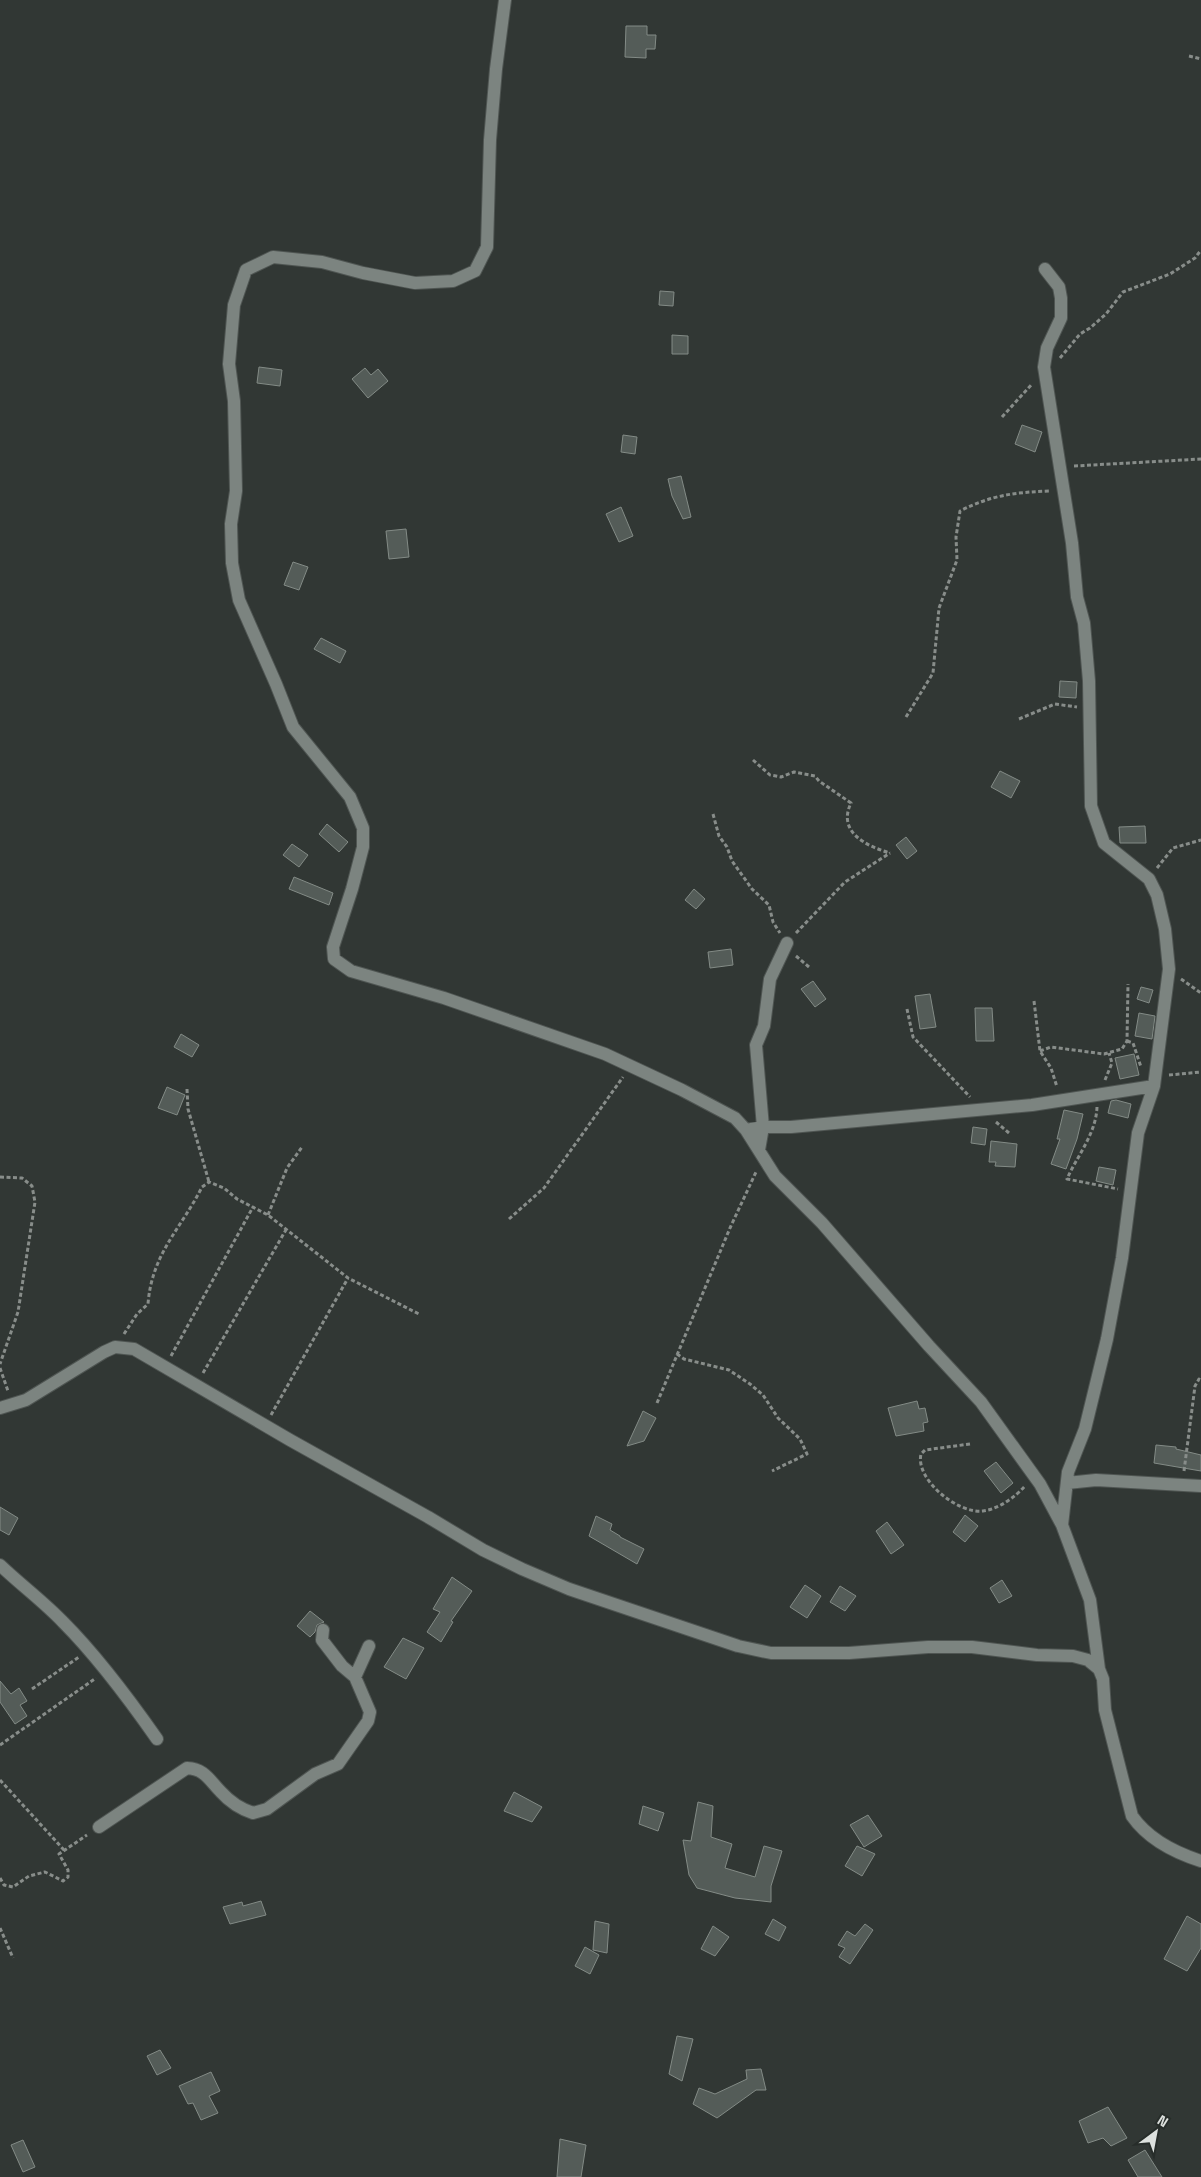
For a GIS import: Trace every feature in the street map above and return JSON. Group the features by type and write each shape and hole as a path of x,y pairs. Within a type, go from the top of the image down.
{"street":[{"path":"505,0 496,69 491,131 487,248 475,271 453,281 415,283 363,273 322,262 273,257 246,270 234,305 229,356 234,401 236,491 231,524 232,563 239,600 293,727 350,797 362,828 363,847 333,948 334,959 351,971 518,1022 605,1054 712,1105 735,1118 746,1130 775,1176 822,1223 929,1346 981,1402 1034,1476 1062,1525 1090,1600 1099,1669 1103,1679 1104,1710 1132,1816 1161,1843 1201,1862"},
{"path":"1045,268 1059,287 1061,298 1061,318 1047,348 1045,371 1072,543 1077,597 1084,623 1090,708 1091,806 1096,826 1104,844 1149,879 1158,895 1169,969 1154,1081 1138,1133 1122,1258 1107,1339 1084,1429 1068,1472 1062,1525"},
{"path":"763,1155 763,1127 756,1045 764,1026 770,979 787,943"},
{"path":"746,1130 763,1127 791,1127 1032,1105 1100,1095 1154,1081"},
{"path":"0,1408 26,1400 88,1361 115,1347 134,1349 483,1550 522,1570 569,1589 738,1646 781,1653 849,1653 928,1647 972,1647 1037,1655 1073,1656 1088,1660 1099,1669"},
{"path":"1067,1483 1096,1480 1201,1486"},
{"path":"0,1565 62,1620 90,1650 105,1672 133,1704 157,1740"},
{"path":"99,1827 187,1768 198,1769 222,1793 253,1814 267,1809 315,1774 338,1764 368,1721 370,1712 355,1677 342,1666 322,1640 322,1630"},
{"path":"355,1677 369,1646"}],"path":[{"path":"1189,56 1201,59"},
{"path":"1002,417 1045,371 1064,354 1080,334 1106,314 1123,292 1170,274 1195,258 1201,250"},
{"path":"1061,467 1201,459"},
{"path":"906,716 933,674 939,608 957,560 956,536 960,511 979,502 1015,492 1064,491"},
{"path":"1019,719 1055,704 1090,708"},
{"path":"753,760 770,775 781,777 794,772 814,776 851,803 846,812 848,825 855,835 871,847 890,853 845,882 810,916 787,943"},
{"path":"714,814 719,836 727,847 732,861 752,889 769,905 773,922 794,954 809,967"},
{"path":"1149,879 1174,848 1201,840"},
{"path":"1169,969 1185,983 1201,993"},
{"path":"1040,1051 1051,1047 1104,1054 1122,1049 1127,1041 1128,984"},
{"path":"1034,1000 1040,1051 1051,1068 1058,1090 1070,1099"},
{"path":"907,1009 913,1037 981,1109 1009,1133"},
{"path":"1127,1041 1133,1043 1141,1068 1154,1081 1201,1072"},
{"path":"1109,1053 1112,1063 1097,1103 1096,1116 1086,1144 1076,1158 1067,1179 1130,1192"},
{"path":"509,1219 544,1188 630,1066"},
{"path":"187,1089 188,1109 210,1182"},
{"path":"268,1215 287,1168 302,1147"},
{"path":"657,1403 763,1155"},
{"path":"0,1177 22,1178 32,1186 35,1202 18,1312 0,1364"},
{"path":"210,1182 224,1188 268,1215 348,1278 419,1314"},
{"path":"115,1347 137,1314 148,1304 150,1284 157,1263 202,1187 210,1182"},
{"path":"165,1366 253,1207"},
{"path":"196,1385 286,1228"},
{"path":"265,1425 348,1278"},
{"path":"677,1354 692,1361 729,1370 750,1384 763,1395 778,1418 800,1439 807,1454 772,1471"},
{"path":"0,1368 13,1404"},
{"path":"1182,1484 1195,1386 1201,1380"},
{"path":"970,1444 925,1450 921,1454 920,1467 938,1492 956,1506 982,1511 1013,1499 1034,1476"},
{"path":"32,1689 90,1650"},
{"path":"0,1745 105,1672"},
{"path":"0,1780 64,1850"},
{"path":"0,1878 4,1885 13,1887 30,1876 45,1872 63,1880 68,1877 68,1870 59,1854 99,1827"},
{"path":"0,1928 13,1958"}],"building":[{"path":"626,26 647,26 647,35 656,35 655,49 646,49 646,58 625,57"},
{"path":"660,291 674,292 673,306 659,305"},
{"path":"672,335 688,336 688,354 672,354"},
{"path":"259,367 282,370 280,386 257,383"},
{"path":"365,368 371,375 378,369 388,381 368,398 352,379"},
{"path":"1022,425 1042,432 1035,452 1015,444"},
{"path":"623,435 637,437 635,454 621,452"},
{"path":"681,476 691,517 683,519 672,496 668,479"},
{"path":"621,507 633,536 619,542 606,514"},
{"path":"406,529 409,557 389,559 386,531"},
{"path":"293,562 308,567 299,590 284,585"},
{"path":"321,638 346,651 340,663 314,649"},
{"path":"1060,681 1077,682 1076,698 1059,697"},
{"path":"1000,771 1020,781 1011,798 991,787"},
{"path":"327,824 348,842 339,852 319,834"},
{"path":"1145,826 1146,843 1120,843 1119,827"},
{"path":"906,837 917,851 907,859 896,845"},
{"path":"292,844 308,855 299,867 283,855"},
{"path":"294,877 333,893 329,905 289,889"},
{"path":"694,889 705,899 696,909 685,900"},
{"path":"731,949 733,965 710,968 708,952"},
{"path":"813,981 826,999 815,1007 801,989"},
{"path":"1141,987 1153,990 1149,1003 1137,999"},
{"path":"930,994 936,1027 920,1029 915,996"},
{"path":"975,1008 992,1008 994,1041 976,1041"},
{"path":"1139,1013 1155,1016 1152,1039 1135,1036"},
{"path":"181,1034 199,1045 192,1057 174,1047"},
{"path":"1134,1054 1139,1075 1120,1079 1115,1058"},
{"path":"167,1087 185,1095 177,1115 158,1108"},
{"path":"1116,1100 1131,1104 1128,1118 1108,1113 1111,1101"},
{"path":"1064,1110 1083,1114 1077,1139 1066,1169 1051,1164 1060,1139 1057,1139"},
{"path":"973,1127 987,1129 985,1145 971,1143"},
{"path":"991,1141 1017,1144 1015,1167 995,1166 996,1162 989,1162"},
{"path":"1099,1167 1116,1170 1113,1185 1096,1181"},
{"path":"917,1401 919,1409 925,1408 928,1422 923,1423 924,1431 896,1436 888,1408"},
{"path":"643,1411 656,1418 644,1441 627,1446"},
{"path":"1156,1445 1176,1447 1176,1449 1201,1455 1201,1471 1154,1463"},
{"path":"996,1462 1013,1483 1001,1493 984,1471"},
{"path":"0,1507 18,1518 9,1535 0,1530"},
{"path":"965,1515 978,1526 965,1542 953,1532"},
{"path":"596,1516 612,1524 610,1530 620,1537 644,1549 637,1564 589,1536"},
{"path":"887,1522 904,1545 891,1554 876,1531"},
{"path":"452,1577 472,1591 451,1621 453,1622 441,1642 427,1632 440,1612 433,1609"},
{"path":"1002,1580 1012,1596 999,1603 990,1588"},
{"path":"805,1585 821,1596 807,1618 790,1607"},
{"path":"840,1586 856,1596 845,1611 830,1602"},
{"path":"310,1611 324,1622 317,1625 315,1632 310,1637 297,1626"},
{"path":"403,1638 424,1648 406,1679 384,1667"},
{"path":"0,1681 11,1694 19,1688 27,1701 20,1705 27,1716 15,1724 0,1702"},
{"path":"514,1792 542,1807 532,1822 504,1811"},
{"path":"698,1802 713,1806 711,1837 732,1844 725,1868 755,1877 764,1846 782,1851 771,1886 771,1902 735,1898 697,1888 689,1875 683,1840 691,1841"},
{"path":"643,1806 664,1813 658,1831 639,1824"},
{"path":"868,1815 882,1836 864,1847 850,1825"},
{"path":"857,1846 875,1854 862,1876 845,1866"},
{"path":"261,1901 266,1915 230,1924 223,1907 242,1902 243,1906"},
{"path":"1187,1916 1201,1924 1201,1948 1187,1971 1164,1959"},
{"path":"773,1919 786,1927 779,1941 765,1934"},
{"path":"595,1921 609,1924 607,1953 593,1950"},
{"path":"865,1924 873,1930 850,1964 839,1957 845,1948 838,1945 847,1931 855,1936"},
{"path":"713,1926 729,1937 715,1956 701,1949"},
{"path":"585,1947 599,1955 590,1974 575,1966"},
{"path":"677,2036 693,2039 682,2081 669,2074"},
{"path":"160,2050 171,2068 157,2075 147,2056"},
{"path":"761,2069 766,2090 756,2090 717,2118 693,2104 699,2088 715,2094 747,2079 746,2070"},
{"path":"211,2072 220,2091 209,2096 218,2113 201,2120 193,2103 188,2104 179,2086"},
{"path":"1108,2107 1127,2138 1111,2146 1103,2138 1088,2143 1079,2121"},
{"path":"560,2139 586,2145 581,2177 557,2177"},
{"path":"23,2140 35,2167 23,2172 11,2145"},
{"path":"1145,2150 1162,2177 1138,2177 1128,2160"}]}
